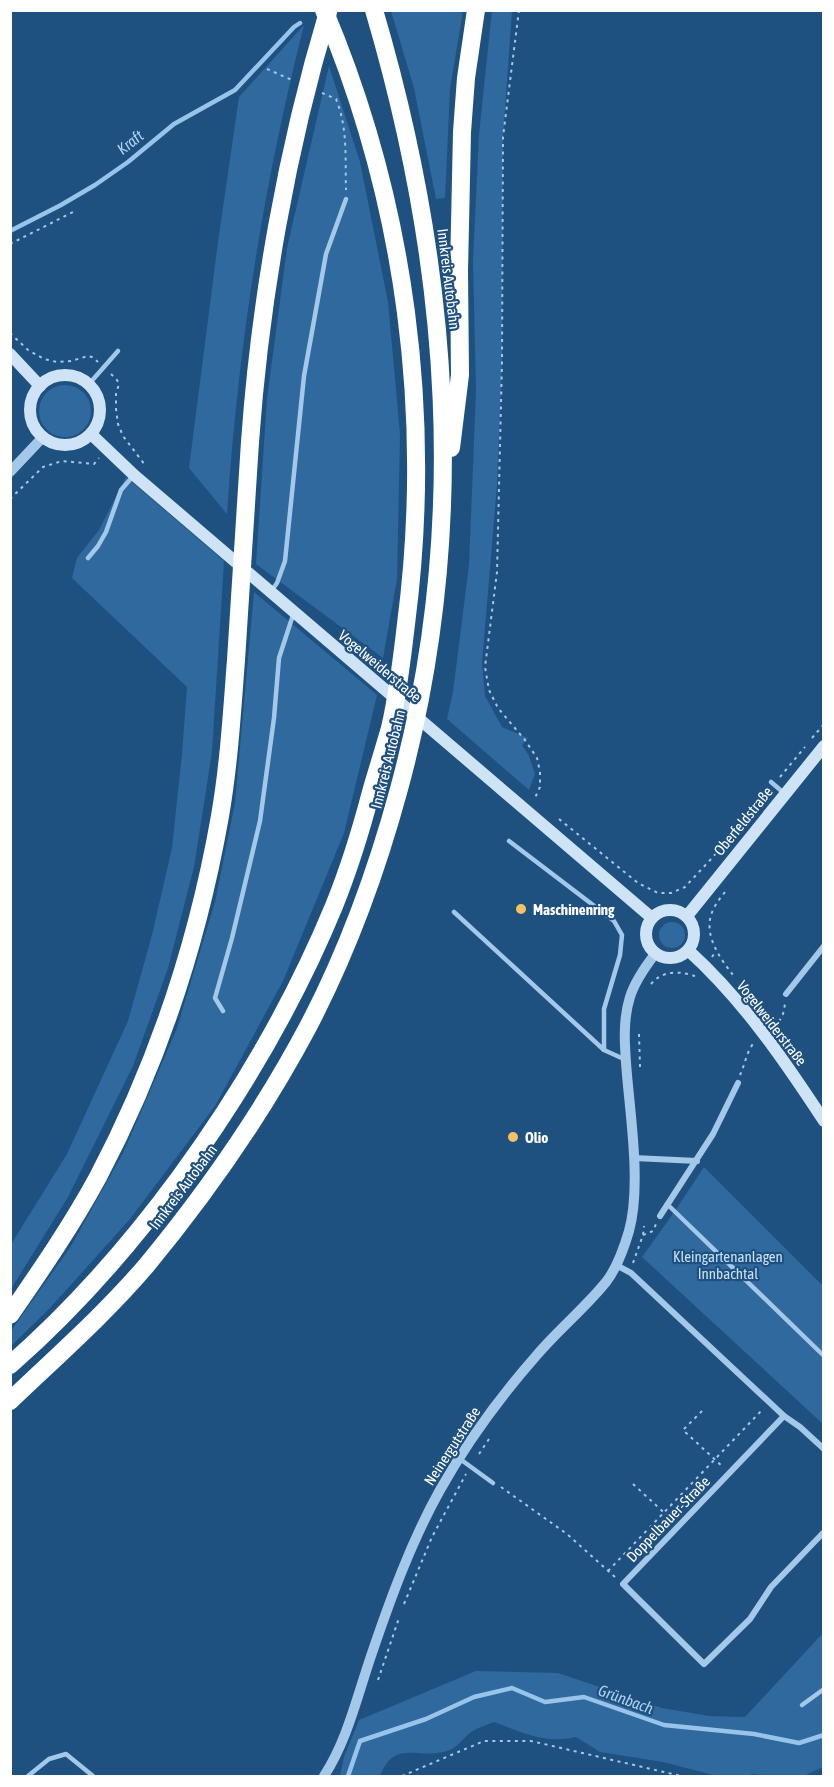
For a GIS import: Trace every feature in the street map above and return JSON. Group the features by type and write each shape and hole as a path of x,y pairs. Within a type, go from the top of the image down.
{"highway":[{"path":"10,1315 59,1242 98,1177 136,1097 175,996 200,906 220,815 231,725 250,438 262,328 284,195 326,10"},
{"name":"Innkreis Autobahn","path":"10,1365 88,1288 146,1222 217,1126 279,1025 336,902 364,819 390,725 401,667 416,522 415,412 409,333 390,215 376,158 326,10"},
{"name":"Innkreis Autobahn","path":"10,1401 80,1335 145,1267 209,1185 274,1087 310,1023 358,915 385,842 412,744 425,679 438,580 443,452 441,376 431,273 420,196 403,116 374,10"},
{"path":"442,509 460,375 459,271 462,132 466,78 476,10"}],"main road":[{"path":"10,354 40,386"},
{"path":"69,375 80,378 88,384 99,403 100,414 91,434 73,444 62,445 43,437 35,428 31,417 34,395 40,386 48,380 69,375"},
{"name":"Vogelweiderstraße","path":"91,434 134,475 652,918"},
{"name":"Oberfeldstraße","path":"687,916 824,746"},
{"path":"673,910 687,916 694,929 695,937 689,951 683,956 669,959 655,954 650,949 646,936 648,924 652,918 658,913 673,910"},
{"name":"Vogelweiderstraße","path":"689,951 769,1030 824,1121"}],"street":[{"path":"10,472 43,437"},
{"path":"786,994 824,946"},
{"name":"Neinergutstraße","path":"324,1776 344,1738 381,1627 418,1535 440,1491 499,1400 606,1281 616,1265 629,1230 634,1195 634,1158 626,1060 626,1013 636,981 655,954"},
{"path":"660,1216 713,1134 738,1083"},
{"path":"634,1158 697,1161"},
{"path":"616,1265 628,1271 784,1416 824,1449"},
{"name":"Doppelbauer-Straße","path":"784,1416 623,1584 704,1664 750,1619 771,1587 824,1532"}],"lane":[{"path":"270,592 277,584 285,561 304,376 326,254 346,199"},
{"path":"88,384 118,351"},
{"path":"88,558 106,532 121,490 134,475"},
{"path":"223,1011 215,998 260,821 274,718 279,658 294,612"},
{"path":"772,783 785,794"},
{"path":"509,841 614,921 622,935 620,956 604,1009 604,1050"},
{"path":"454,912 604,1050 626,1060"},
{"path":"667,1204 824,1356"},
{"path":"460,1459 493,1483"},
{"path":"802,1705 824,1689"},
{"path":"28,1776 48,1758 66,1754 93,1776"}],"path":[{"path":"519,10 503,137 502,362 496,572 485,667 489,690 498,708 537,758 540,787 527,810"},
{"path":"267,69 296,82"},
{"path":"316,90 336,99 342,113 346,139 346,199"},
{"path":"10,244 73,212"},
{"path":"10,333 28,350 44,359 57,362 92,357 104,367 117,380 116,409 118,424 123,436 150,471"},
{"path":"10,499 43,467 63,461 94,464 107,449"},
{"path":"552,814 638,883 658,893 671,893 686,887 824,724"},
{"path":"649,987 655,979 669,972 682,972 696,977 716,951 710,922 713,909"},
{"path":"738,1083 749,1048 779,1022 784,1013 786,994"},
{"path":"638,1031 640,1066"},
{"path":"643,1235 653,1231 660,1216"},
{"path":"628,1271 636,1257 644,1224"},
{"path":"608,1571 769,1402"},
{"path":"702,1411 682,1430 729,1473"},
{"path":"358,1694 373,1691 402,1609 432,1537 470,1466 494,1431"},
{"path":"493,1483 567,1534 623,1584"},
{"path":"633,1484 678,1526"},
{"path":"402,1776 484,1742 531,1741 681,1776"}],"green space":[{"path":"492,10 512,11 503,137 502,362 497,485 482,663 485,696 502,727 528,738 522,745 529,756 535,774 529,790 447,719 453,692 469,565 476,391 473,261 479,134"},
{"path":"391,11 463,11 450,89 445,198 436,199 414,88"},
{"path":"304,25 276,146 254,268 238,390 227,514 189,468 239,97"},
{"path":"329,66 360,162 388,302 400,434 397,579 383,658 256,564 267,399 287,248"},
{"path":"65,385 75,387 83,393 89,401 91,411 89,421 83,429 75,435 65,437 55,435 47,429 41,421 39,411 41,401 47,393 55,387"},
{"path":"126,477 224,561 212,752 194,867 168,968 133,1066 68,1197 11,1289 10,1246 67,1154 128,1021 152,935 172,848 187,687 72,578 77,558 99,530"},
{"path":"254,592 377,695 344,833 283,981 215,1106 130,1219 51,1307 11,1346 11,1331 71,1246 123,1153 176,1031 215,902 235,803"},
{"path":"672,922 681,926 685,935 681,944 672,948 663,944 659,935 663,926"},
{"name":"Kleingartenanlagen Innbachtal","path":"704,1167 823,1286 823,1424 642,1257"},
{"path":"823,1633 823,1767 804,1776 753,1774 717,1776 663,1762 600,1752 576,1737 544,1738 494,1722 478,1728 458,1745 441,1753 411,1753 394,1757 386,1764 380,1776 340,1776 344,1757 359,1720 476,1671 558,1673 662,1708 709,1716 745,1717"}],"waterway":[{"name":"Kraft","path":"10,231 95,185 128,162 174,124 235,90 300,23"},
{"name":"Grünbach","path":"348,1776 360,1741 426,1719 474,1697 512,1688 545,1702 584,1697 664,1725 754,1734 799,1743 824,1735"}],"place":[{"name":"Maschinenring","path":"521,909"},
{"name":"Olio","path":"513,1137"}]}
